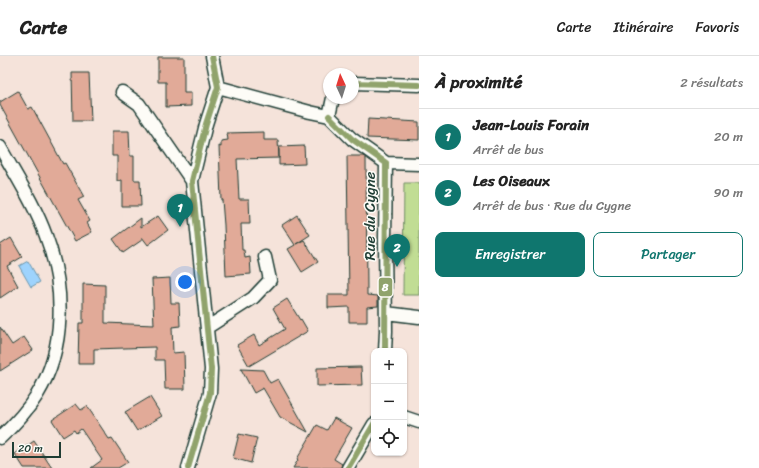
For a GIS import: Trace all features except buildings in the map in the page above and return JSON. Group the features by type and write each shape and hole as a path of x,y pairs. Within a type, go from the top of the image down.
{"street":[{"path":"188,468 210,393 211,368 208,327 192,181 206,124 218,86 212,56"},
{"path":"359,83 419,85"},
{"path":"218,86 329,116 352,139 386,163"},
{"path":"122,92 138,104 192,181"},
{"path":"329,116 332,104"},
{"path":"0,148 46,235 53,256 59,296 58,335 54,356 47,376 28,409 0,438"},
{"name":"Rue du Cygne","path":"385,348 386,163 419,164"},
{"path":"208,327 253,298 270,280 265,257"},
{"path":"386,313 419,317"},
{"path":"407,418 419,422"},
{"path":"348,468 371,429"}],"green space":[{"path":"404,183 419,183 419,295 403,295"}],"water":[{"path":"28,261 40,282 31,287 19,266"}],"transit line":[{"name":"8","path":"188,468 210,393 211,369 192,181 206,124 218,87 212,56"},
{"name":"8","path":"359,83 419,85"},
{"name":"8","path":"329,116 352,139 386,163"},
{"name":"8","path":"385,348 386,163"},
{"name":"8","path":"348,468 371,429"}],"place":[{"name":"Jean-Louis Forain","path":"180,227"},
{"name":"Les Oiseaux","path":"397,267"}]}
